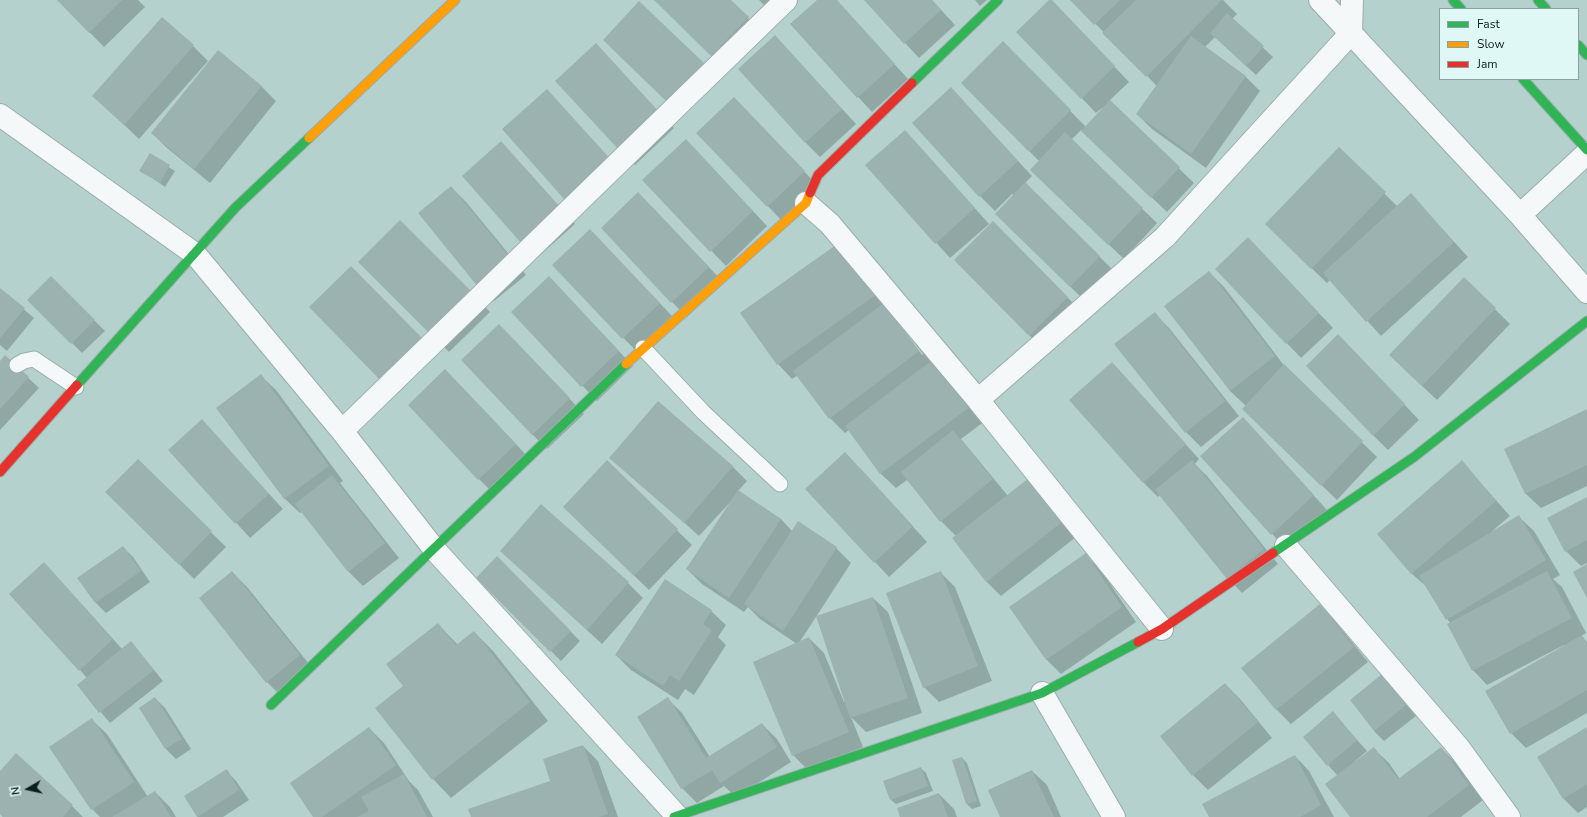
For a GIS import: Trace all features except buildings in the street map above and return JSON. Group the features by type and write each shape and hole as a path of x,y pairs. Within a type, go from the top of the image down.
{"main road":[{"path":"0,472 235,208 455,0"},
{"path":"271,705 435,550 643,348 806,203 818,175 998,0"},
{"path":"1453,0 1460,8"},
{"path":"1538,0 1545,8"},
{"path":"1579,46 1587,55"},
{"path":"1524,80 1587,152"},
{"path":"676,817 1042,693 1162,629 1414,458 1587,321"}],"street":[{"path":"342,431 786,0"},
{"path":"1320,0 1520,215 1587,292"},
{"path":"978,400 1165,237 1351,33 1352,0"},
{"path":"0,115 194,254 342,431 435,550 676,817"},
{"path":"1520,215 1587,152"},
{"path":"806,203 830,224 978,400 1162,629"},
{"path":"1286,546 1459,748 1509,817"},
{"path":"1042,693 1114,817"}],"lane":[{"path":"643,348 704,413 780,484"},
{"path":"17,365 24,361 34,359 76,387"}],"traffic: fast":[{"path":"912,83 998,0"},
{"path":"1453,0 1460,8"},
{"path":"1538,0 1545,8"},
{"path":"1579,46 1587,55"},
{"path":"1524,80 1587,150"},
{"path":"77,385 235,208 309,138"},
{"path":"1273,553 1414,457 1587,321"},
{"path":"271,705 626,364"},
{"path":"674,817 1042,693 1138,642"}],"traffic: slow":[{"path":"309,138 455,0"},
{"path":"626,364 806,203 810,193"}],"traffic: jam":[{"path":"810,193 818,175 912,83"},
{"path":"0,472 77,385"},
{"path":"1138,642 1162,629 1273,553"}]}
